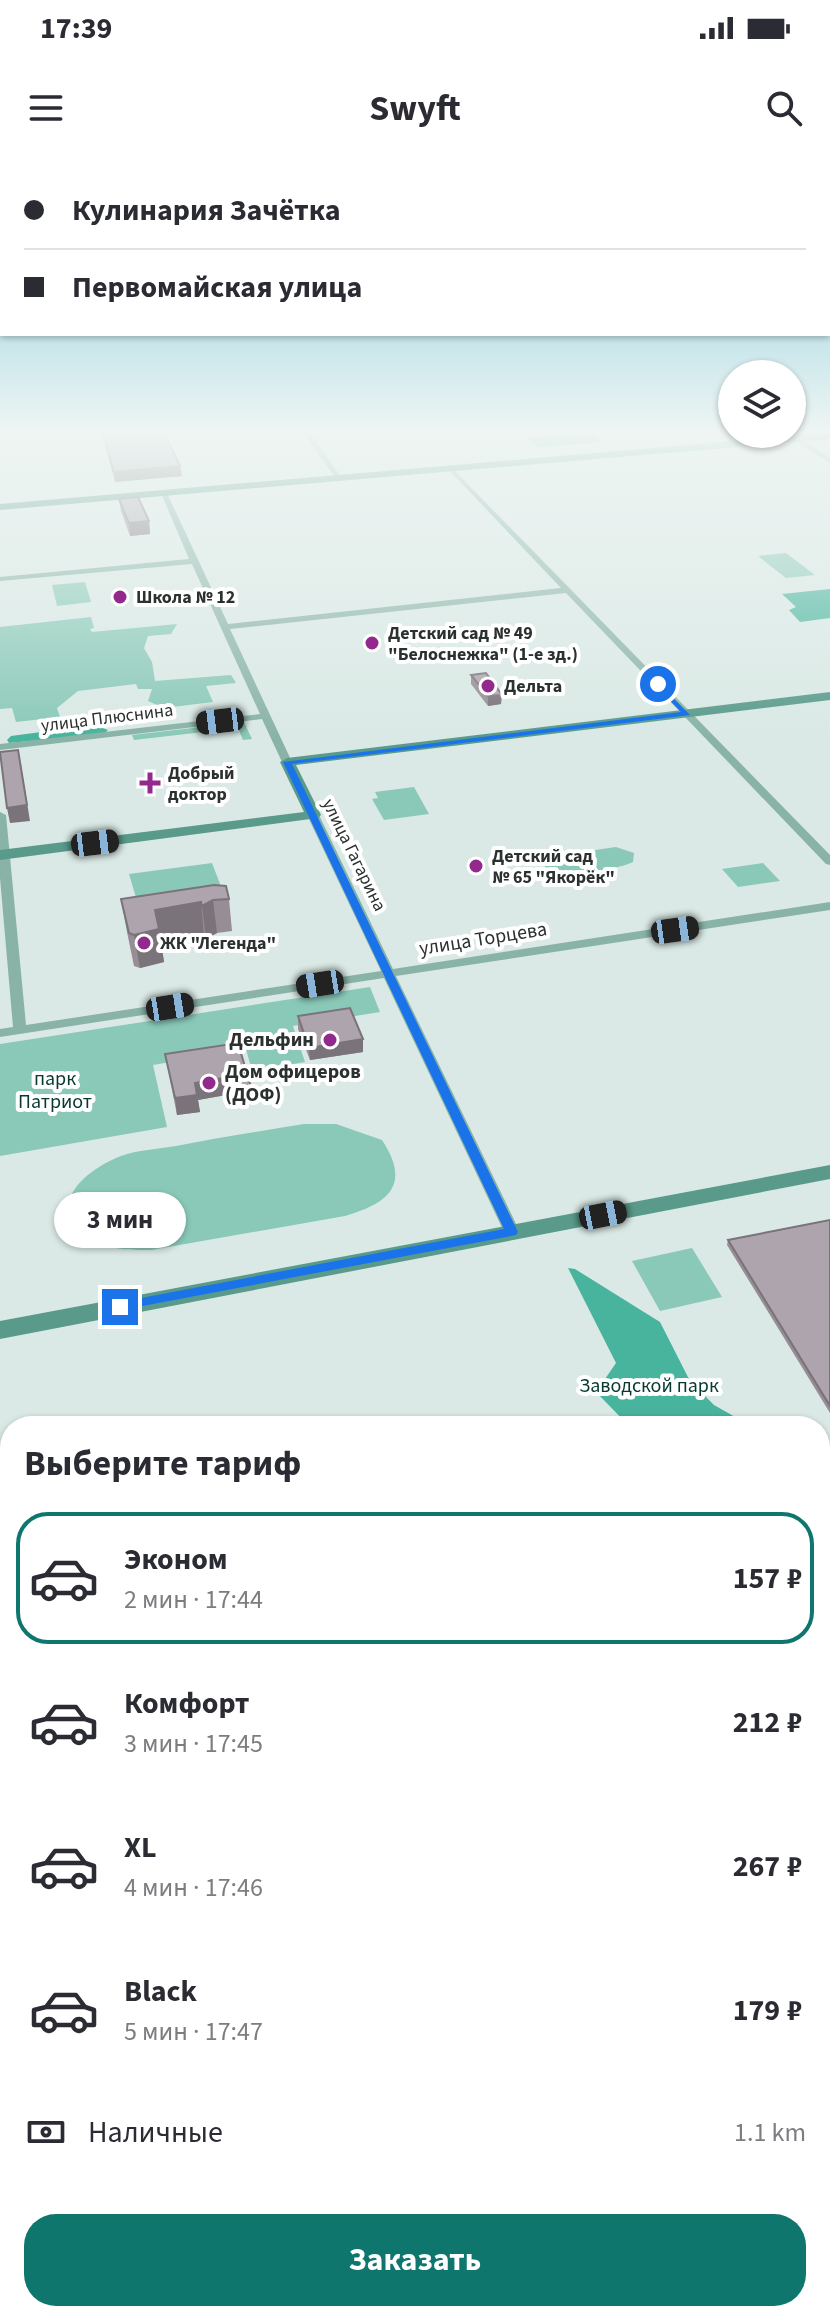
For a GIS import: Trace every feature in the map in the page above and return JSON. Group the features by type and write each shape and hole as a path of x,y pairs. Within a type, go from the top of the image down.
{"street":[{"name":"улица Гагарина","path":"183,535 287,762 512,1232"},
{"path":"515,535 830,862"},
{"path":"0,579 195,561"},
{"path":"225,627 569,590"},
{"path":"287,762 830,696"},
{"name":"улица Плюснина","path":"0,747 266,716"},
{"path":"0,815 20,1030"},
{"path":"2,855 313,815"},
{"name":"улица Торцева","path":"0,1033 830,906"},
{"path":"0,1330 830,1172"}],"green space":[{"path":"786,553 815,575 786,578 758,556"},
{"path":"85,582 91,602 57,606 52,585"},
{"path":"830,589 830,618 800,622 789,610 796,607 782,594"},
{"path":"91,617 92,632 177,624 171,634 148,636 144,648 152,662 155,681 231,675 236,683 206,686 213,702 156,709 157,705 148,701 152,689 138,689 136,684 78,691 57,708 60,717 16,722 12,708 0,709 0,627"},
{"path":"244,722 252,739 243,740 238,728 134,740 132,735"},
{"path":"94,725 108,730 104,734 9,743 7,740 11,736"},
{"path":"414,787 429,814 384,820 372,799 378,798 375,792"},
{"path":"616,847 634,853 633,862 575,873 545,867 546,860 554,856"},
{"path":"212,863 222,889 137,901 129,874"},
{"path":"763,863 780,881 738,887 722,869"},
{"name":"парк Патриот","path":"370,987 380,1012 293,1026 305,1062 252,1071 246,1049 153,1065 167,1127 0,1156 0,1044"},
{"path":"304,1124 336,1124 382,1140 395,1169 391,1190 374,1205 345,1216 151,1250 120,1249 102,1244 86,1235 71,1215 69,1204 79,1183 99,1167 121,1156"},
{"path":"692,1248 722,1297 660,1311 632,1261"},
{"name":"Заводской парк","path":"568,1268 575,1269 660,1322 690,1381 714,1405 733,1416 619,1416 596,1392 616,1363"}],"building":[{"path":"486,673 502,695 488,696 471,675"},
{"path":"18,750 27,805 7,808 0,752"},
{"path":"214,885 226,886 229,899 213,900 202,906 201,902 155,910 159,929 134,935 129,933 121,899"},
{"path":"350,1008 363,1039 309,1048 298,1016"},
{"path":"238,1043 251,1087 228,1091 224,1078 195,1083 197,1095 175,1098 165,1054"},
{"path":"830,1220 830,1406 728,1240"}],"place":[{"name":"Школа № 12","path":"120,597"},
{"name":"Детский сад № 49 \"Белоснежка\" (1-е зд.)","path":"372,643"},
{"name":"Дельта","path":"488,686"},
{"name":"Добрый доктор","path":"150,783"},
{"name":"Детский сад № 65 \"Якорёк\"","path":"476,866"},
{"name":"ЖК \"Легенда\"","path":"144,943"},
{"name":"Дельфин","path":"330,1040"},
{"name":"Дом офицеров (ДОФ)","path":"209,1083"}],"route":[{"path":"120,1307 512,1232 287,762 687,714 658,684"}]}
